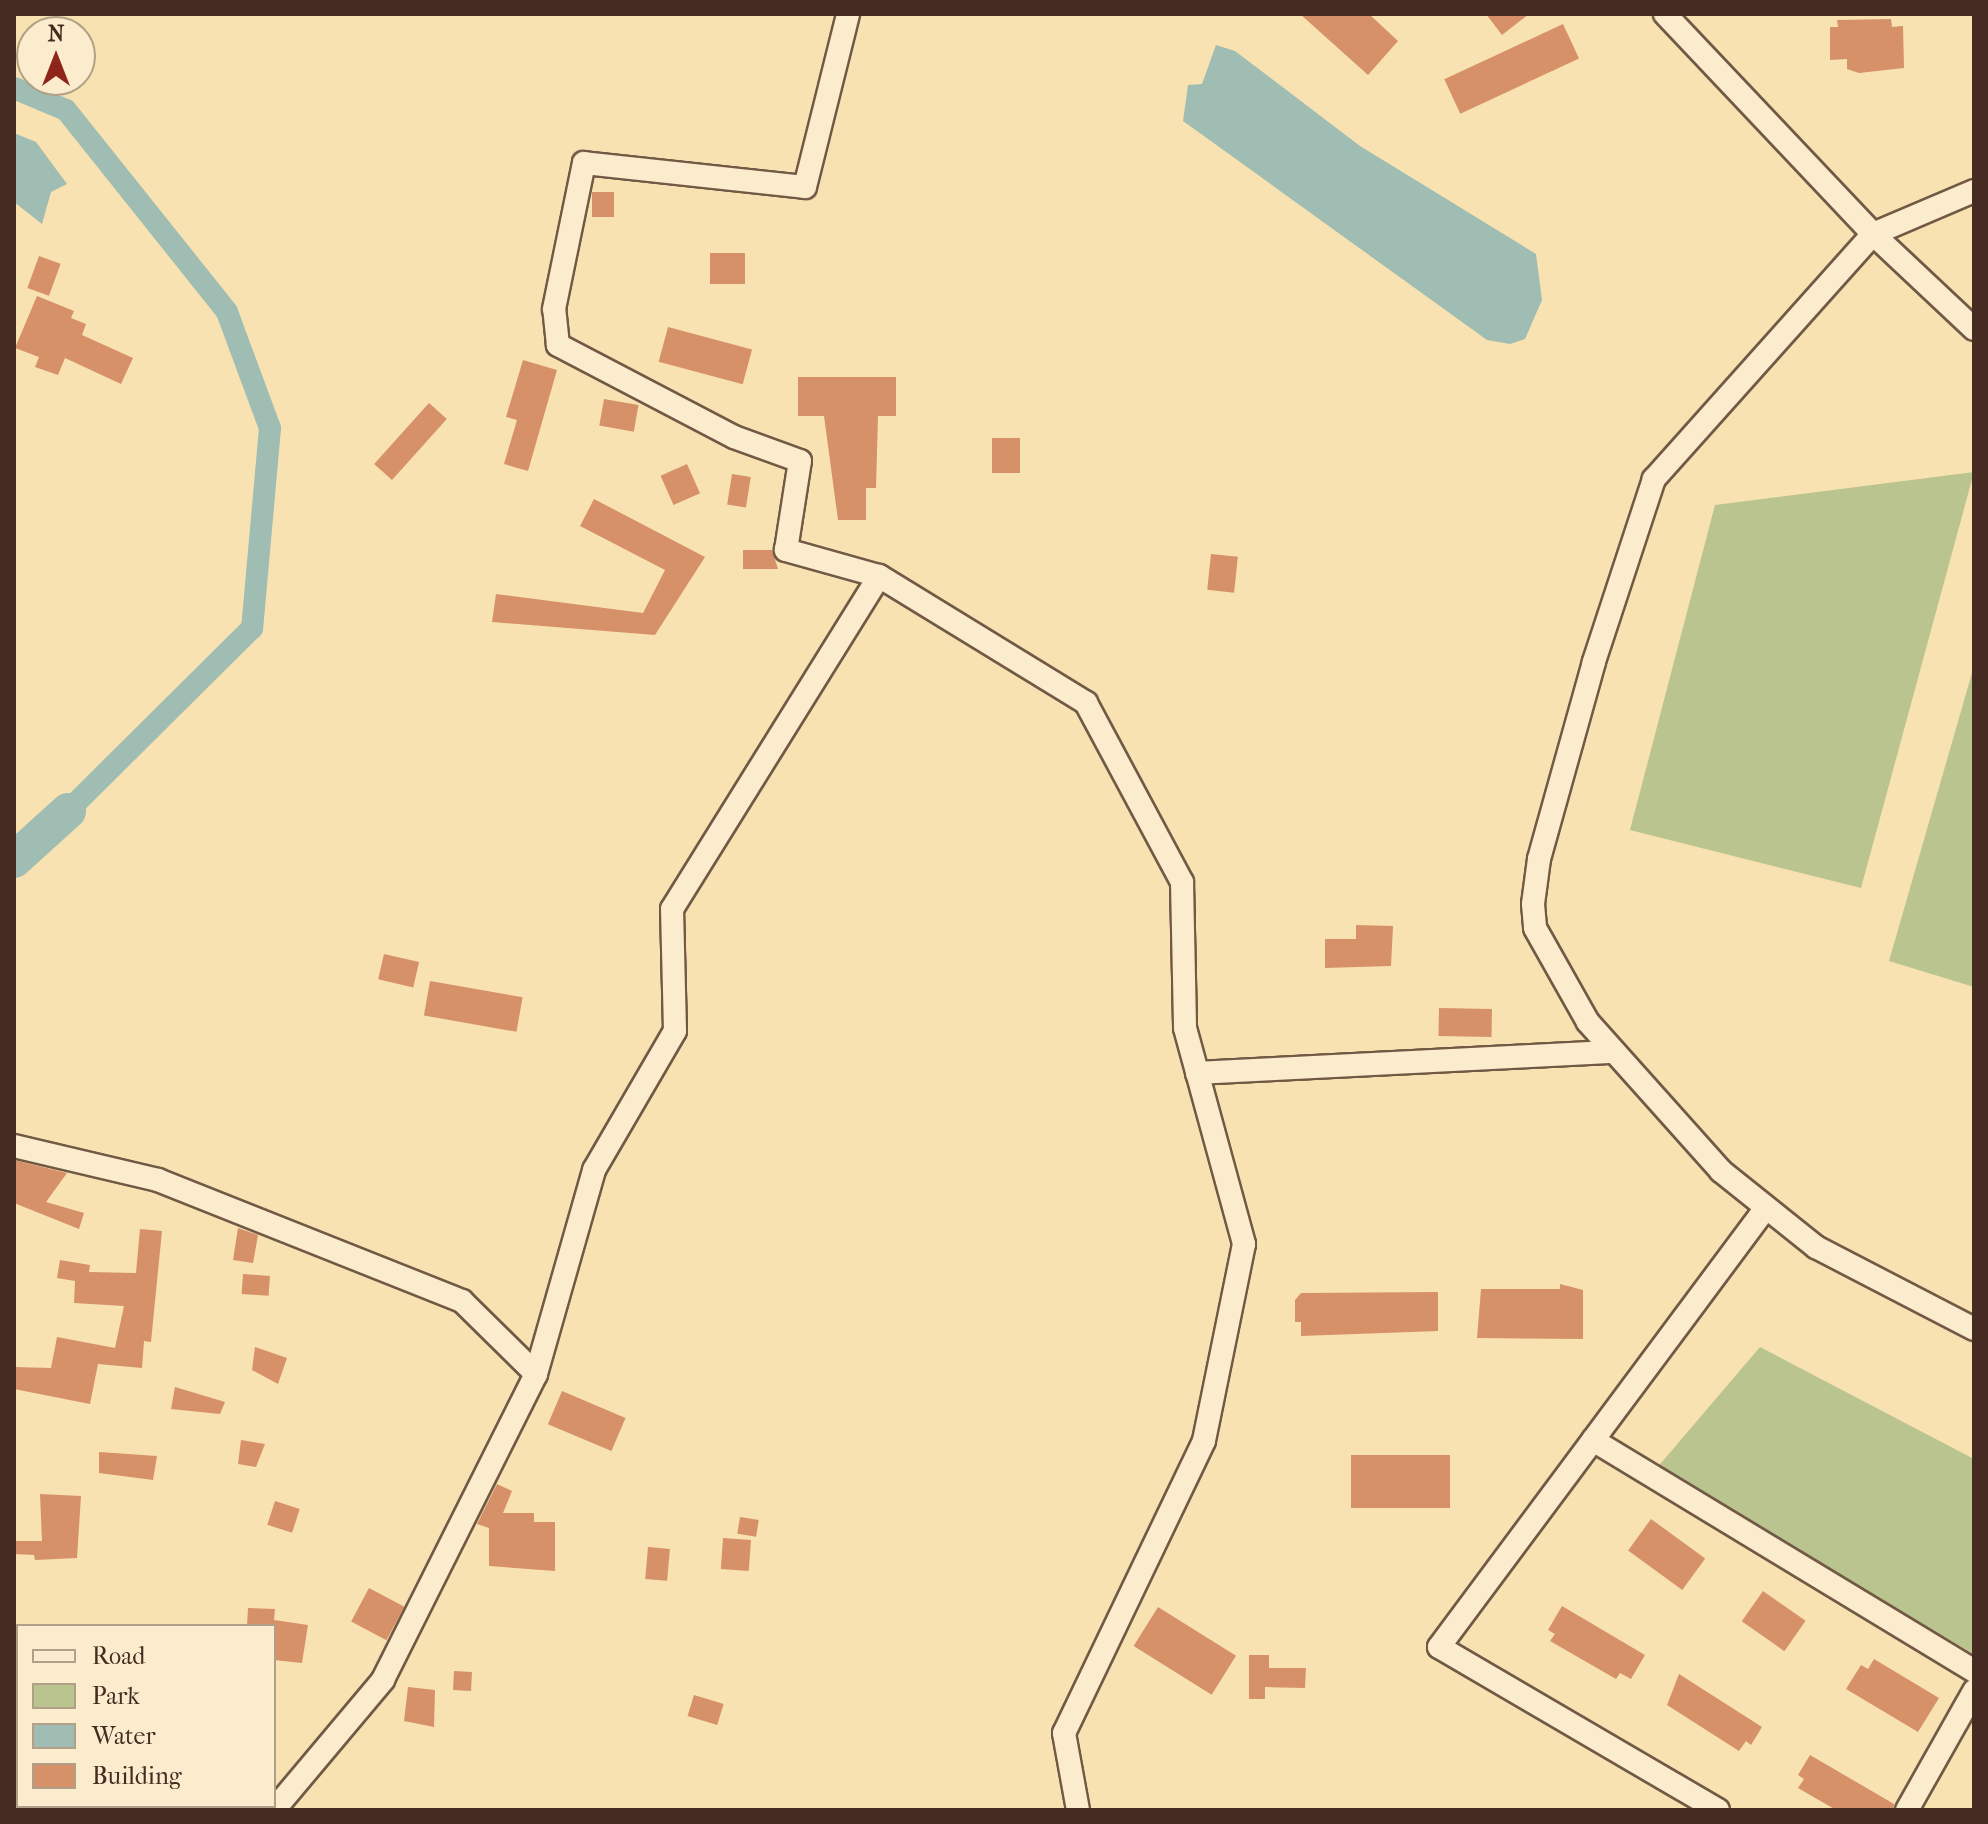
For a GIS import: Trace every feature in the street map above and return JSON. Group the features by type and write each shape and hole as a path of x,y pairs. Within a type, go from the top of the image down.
{"street":[{"path":"848,14 805,187 584,163 554,309 558,345 734,437 800,461 786,550 879,576 1086,703 1182,882 1185,1028 1244,1244 1204,1441 1064,1733 1078,1810"},
{"path":"1665,14 1873,234 1974,329"},
{"path":"1974,191 1873,234 1654,479 1594,662 1539,859 1533,904 1535,928 1560,979 1613,1052 1765,1209 1816,1247 1974,1329"},
{"path":"276,1808 383,1680 536,1374 594,1170 675,1031 672,909 879,576"},
{"path":"1197,1073 1613,1052"},
{"path":"14,1146 158,1180 462,1301 536,1374"},
{"path":"1718,1810 1439,1647 1765,1209"},
{"path":"1593,1440 1974,1671"},
{"path":"1907,1810 1974,1691"}],"green space":[{"path":"1974,472 1861,888 1630,830 1715,505"},
{"path":"1974,666 1974,987 1889,961"},
{"path":"1760,1347 1974,1459 1974,1654 1656,1469"}],"water":[{"path":"1216,45 1235,51 1360,146 1536,254 1542,300 1525,339 1510,344 1487,340 1183,121 1188,85 1202,84"},
{"path":"14,133 36,142 67,184 51,192 42,224 14,202"}],"building":[{"path":"1300,14 1369,14 1398,41 1368,75"},
{"path":"1486,14 1529,14 1502,35"},
{"path":"1891,19 1892,27 1903,26 1904,68 1859,73 1847,69 1847,59 1830,60 1830,27 1838,27 1837,20"},
{"path":"1563,24 1579,58 1460,114 1444,79"},
{"path":"592,192 614,192 614,217 592,217"},
{"path":"710,253 745,253 745,284 710,284"},
{"path":"39,256 61,264 49,296 27,288"},
{"path":"37,296 74,311 71,318 86,324 82,335 133,358 121,384 65,358 58,375 35,367 39,357 15,348"},
{"path":"668,327 752,350 743,384 659,362"},
{"path":"523,360 557,370 528,471 504,464 517,420 506,417"},
{"path":"798,377 896,377 896,416 878,416 876,488 866,488 866,520 838,520 824,416 798,416"},
{"path":"604,399 638,405 634,432 599,426"},
{"path":"429,403 447,419 392,480 374,464"},
{"path":"992,438 1020,438 1020,473 992,473"},
{"path":"687,464 700,493 674,505 661,476"},
{"path":"732,474 751,477 746,508 727,505"},
{"path":"594,499 705,557 655,635 492,622 496,594 643,613 665,570 580,526"},
{"path":"743,550 772,550 778,569 743,569"},
{"path":"1211,554 1238,557 1234,593 1207,590"},
{"path":"1356,925 1393,926 1391,966 1325,968 1325,939 1356,939"},
{"path":"384,954 419,962 413,987 378,979"},
{"path":"430,981 523,997 516,1032 424,1015"},
{"path":"1439,1008 1492,1009 1492,1037 1439,1036"},
{"path":"14,1160 67,1173 46,1202 84,1213 79,1229 14,1203"},
{"path":"238,1228 258,1235 253,1263 233,1260"},
{"path":"140,1229 162,1231 151,1342 144,1341 142,1368 98,1364 90,1404 14,1389 14,1367 51,1368 57,1337 115,1348 124,1306 74,1303 75,1281 57,1278 60,1260 90,1265 89,1272 136,1273"},
{"path":"243,1274 270,1276 269,1296 242,1294"},
{"path":"1560,1284 1583,1290 1583,1339 1477,1338 1481,1289 1560,1289"},
{"path":"1438,1292 1438,1331 1301,1336 1301,1322 1295,1322 1295,1300 1301,1293"},
{"path":"255,1347 287,1358 278,1384 252,1370"},
{"path":"175,1387 225,1402 220,1414 171,1409"},
{"path":"562,1391 626,1418 611,1451 548,1424"},
{"path":"241,1440 265,1444 256,1467 238,1464"},
{"path":"99,1452 157,1456 153,1480 99,1473"},
{"path":"1351,1455 1450,1455 1450,1508 1351,1508"},
{"path":"497,1484 512,1491 503,1513 534,1513 534,1522 555,1522 555,1571 489,1566 489,1528 477,1524"},
{"path":"40,1494 81,1496 77,1558 35,1560 34,1555 14,1554 14,1541 42,1541"},
{"path":"275,1501 300,1509 292,1533 267,1525"},
{"path":"740,1517 759,1520 756,1537 737,1534"},
{"path":"1651,1519 1705,1558 1682,1590 1628,1551"},
{"path":"723,1538 751,1540 749,1571 721,1569"},
{"path":"648,1547 670,1549 667,1581 645,1579"},
{"path":"369,1588 404,1607 386,1640 351,1622"},
{"path":"1763,1591 1806,1621 1784,1651 1742,1621"},
{"path":"1562,1606 1645,1655 1631,1679 1620,1673 1616,1679 1550,1641 1555,1634 1548,1630"},
{"path":"1158,1607 1236,1656 1212,1695 1134,1646"},
{"path":"248,1608 275,1609 274,1620 308,1625 302,1663 276,1660 276,1624 247,1624"},
{"path":"1249,1655 1269,1655 1269,1668 1306,1668 1305,1688 1265,1687 1265,1699 1249,1699"},
{"path":"1874,1659 1939,1698 1918,1732 1846,1689 1861,1665 1868,1669"},
{"path":"454,1671 472,1672 471,1691 453,1690"},
{"path":"1679,1674 1762,1727 1751,1745 1746,1741 1739,1751 1667,1705"},
{"path":"408,1687 435,1690 434,1727 404,1721"},
{"path":"694,1695 724,1704 717,1725 688,1716"},
{"path":"1810,1755 1894,1804 1893,1810 1836,1810 1798,1788 1804,1779 1798,1775"}],"waterway":[{"path":"14,88 66,110 227,312 270,428 252,628 68,811"},
{"path":"14,860 68,811"}]}
